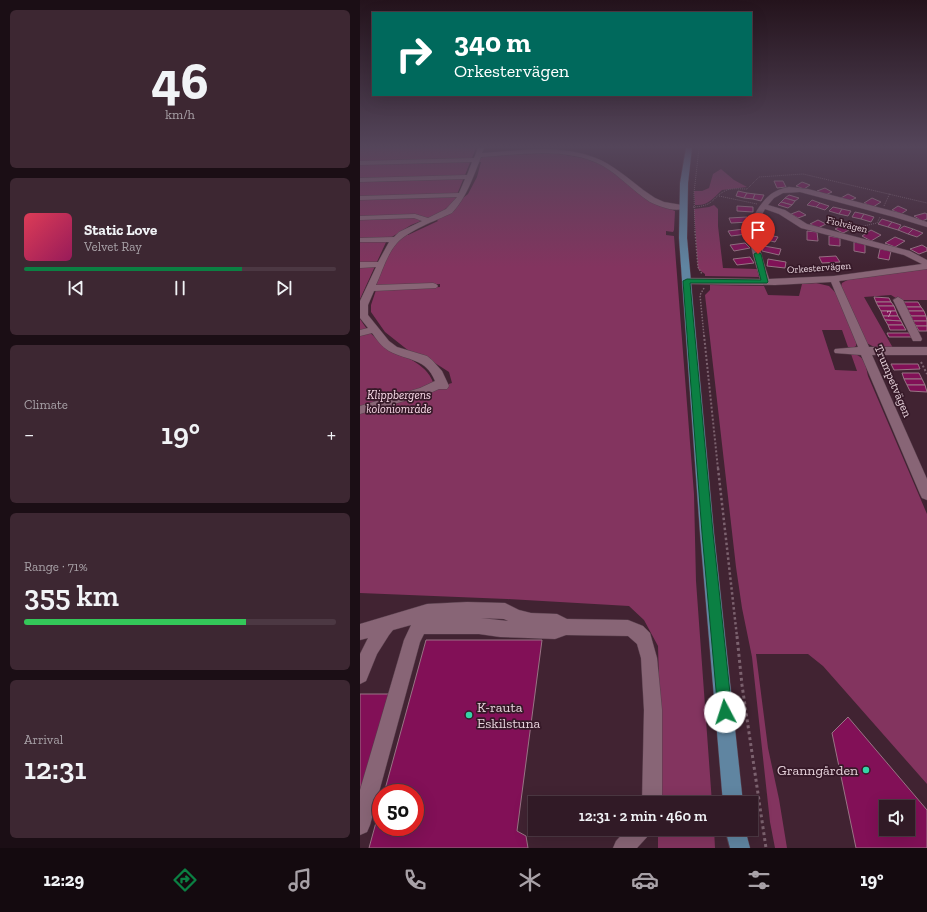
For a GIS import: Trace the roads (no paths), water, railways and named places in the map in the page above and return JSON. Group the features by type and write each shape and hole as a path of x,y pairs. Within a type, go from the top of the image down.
{"main road":[{"path":"684,188 682,207 695,281 707,533 732,796"},
{"path":"732,848 734,836"},
{"path":"737,836 740,848"}],"street":[{"path":"360,410 442,385 438,374 423,359 388,347 363,312 363,305 366,292 388,249 396,239 452,208 462,195 465,188"},
{"path":"636,188 655,201 667,205 682,207"},
{"path":"765,282 753,235 753,226 756,216 763,206 776,193 784,190 796,190 882,211 927,225"},
{"path":"360,198 462,195"},
{"name":"Fiolvägen","path":"763,206 782,212 804,226 851,237 907,253 916,256 927,265"},
{"path":"360,218 415,216 428,221"},
{"path":"360,240 396,239"},
{"path":"360,265 381,264"},
{"name":"Orkestervägen","path":"695,281 765,282 834,279 927,265"},
{"name":"Trumpetvägen","path":"834,279 865,351 923,476 927,494"},
{"path":"366,292 433,286"},
{"path":"898,300 917,339"},
{"path":"360,333 374,328"},
{"path":"839,351 927,351"},
{"path":"360,632 427,612 467,610 505,612 531,621 557,622 566,627"},
{"path":"360,675 365,660 378,634 388,624"},
{"path":"360,825 412,640 419,626 480,626 500,629 555,631 566,627 628,628 637,632 644,639 649,658 653,710 652,796"},
{"path":"624,848 635,836"}],"place":[{"name":"K-rauta Eskilstuna","path":"469,715"},
{"name":"Granngården","path":"866,770"}],"park label":[{"name":"Klippbergens koloniområde","path":"399,402"}]}
